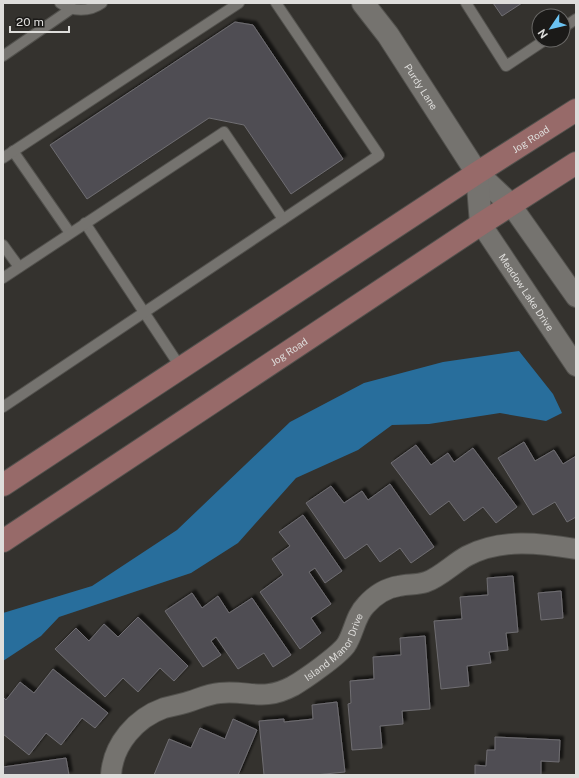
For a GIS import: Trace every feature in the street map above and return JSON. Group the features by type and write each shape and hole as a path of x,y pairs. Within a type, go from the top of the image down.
{"main road":[{"name":"Jog Road","path":"3,485 477,173 576,110"},
{"name":"Jog Road","path":"3,541 481,224 576,163"}],"street":[{"name":"Purdy Lane","path":"363,3 388,35 477,173 511,205"},
{"name":"Purdy Lane","path":"477,173 481,224"},
{"path":"511,205 576,297"},
{"name":"Meadow Lake Drive","path":"481,224 575,362"},
{"name":"Island Manor Drive","path":"111,775 115,756 121,743 129,731 145,718 164,708 204,696 234,692 266,695 281,692 294,685 336,655 346,645 356,619 364,607 374,597 386,590 400,586 428,582 466,557 482,549 497,545 547,544 576,549"}],"lane":[{"path":"60,3 71,9 81,10 91,9 102,3"},
{"path":"3,158 239,3"},
{"path":"3,407 379,155 276,3"},
{"path":"466,3 506,66 533,48"},
{"path":"3,56 71,9"},
{"path":"3,278 224,132 283,219"},
{"path":"13,151 70,233"},
{"path":"85,223 181,368"},
{"path":"3,244 19,267"}],"water":[{"path":"519,351 553,394 562,413 546,421 500,413 429,424 392,425 358,450 296,478 238,543 191,573 59,617 41,636 3,661 3,613 92,586 177,530 290,422 364,383 443,362"}],"building":[{"path":"493,3 522,3 502,16"},
{"path":"235,22 253,25 343,159 291,194 244,125 209,118 87,199 50,145"},
{"path":"524,442 535,461 554,450 563,464 576,456 576,517 567,522 555,502 533,515 498,458"},
{"path":"416,445 431,465 448,453 454,462 473,448 517,507 496,523 483,507 464,521 449,501 430,515 391,463"},
{"path":"390,484 434,547 411,563 400,548 380,562 367,544 345,559 306,503 331,486 344,503 362,491 368,500"},
{"path":"303,515 342,571 325,583 315,568 309,572 331,604 311,618 321,633 300,649 260,592 283,575 272,559 290,546 279,532"},
{"path":"513,576 518,632 506,633 508,650 489,652 491,663 467,666 469,686 441,689 434,621 462,619 460,597 488,595 487,578"},
{"path":"561,591 563,618 541,620 538,593"},
{"path":"192,593 202,608 218,596 229,613 252,598 291,655 273,667 264,653 238,669 216,637 211,641 221,655 203,667 165,611"},
{"path":"138,617 188,666 174,681 160,668 138,692 123,678 105,697 55,649 76,628 89,641 104,624 118,637"},
{"path":"425,636 430,709 402,711 403,724 380,726 382,748 352,750 348,704 351,703 350,681 374,679 373,657 401,655 400,638"},
{"path":"53,669 108,713 95,728 82,718 61,745 46,733 29,755 3,734 3,697 6,700 20,682 34,693"},
{"path":"337,702 345,772 315,775 264,775 259,721 284,719 284,722 313,719 312,705"},
{"path":"233,719 257,730 238,775 154,775 169,739 191,748 200,728 225,739"},
{"path":"495,737 560,740 559,762 541,761 541,775 475,775 475,765 486,766 487,750 495,750"},
{"path":"66,758 69,775 3,775 3,767"}]}
